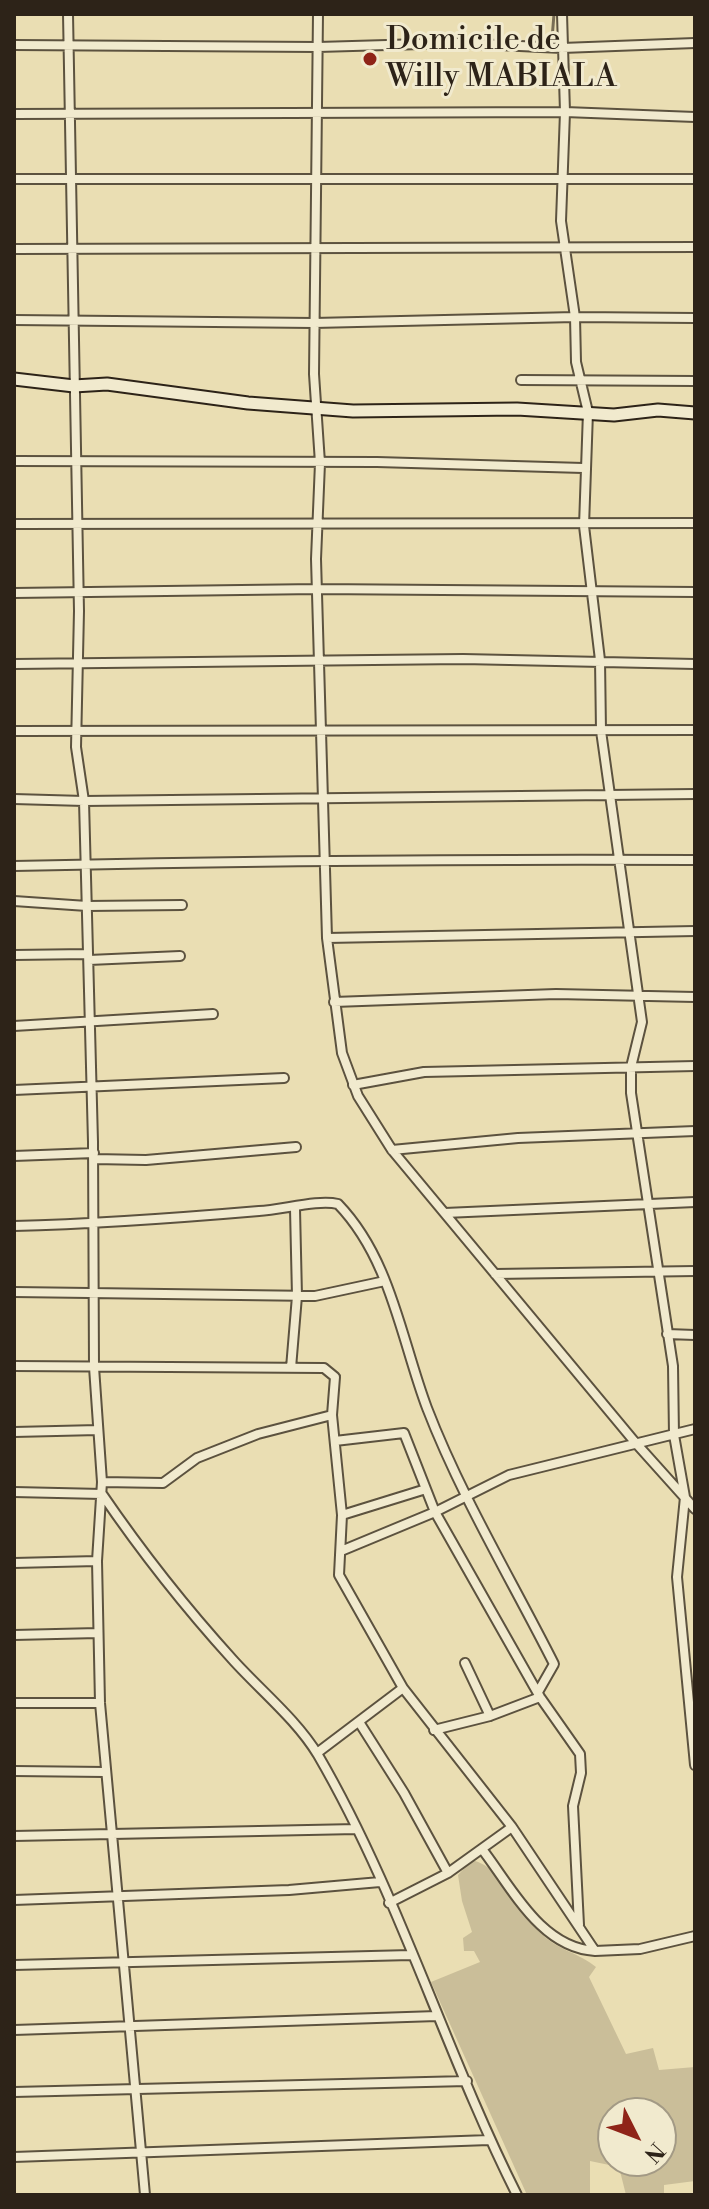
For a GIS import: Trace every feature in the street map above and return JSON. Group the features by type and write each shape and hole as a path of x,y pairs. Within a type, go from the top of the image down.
{"street":[{"path":"68,14 79,663 76,732 84,801 94,1156 94,1367 102,1482 97,1561 100,1703 120,1897 127,2026 145,2195"},
{"path":"318,14 314,250 314,407 320,463 317,589 327,938 342,1053 358,1096 392,1150 634,1441 695,1509"},
{"path":"562,14 565,112 560,180 563,247 588,412 583,468 584,526 600,660 601,731 616,860 626,898 642,1022 631,1067 631,1093 673,1366 674,1435 685,1497 677,1577 687,1715 695,1765"},
{"path":"14,45 318,47 456,43 562,48 695,43"},
{"path":"14,114 565,112 695,117"},
{"path":"14,179 695,179"},
{"path":"14,249 695,247"},
{"path":"14,320 314,323 575,317 695,318"},
{"path":"14,379 74,386 107,384 248,403 353,411 588,412 614,415 658,410 695,413"},
{"path":"521,380 695,381"},
{"path":"14,461 583,468"},
{"path":"14,524 476,522 584,526 695,523"},
{"path":"14,593 317,589 695,592"},
{"path":"14,664 600,660 695,664"},
{"path":"14,731 695,730"},
{"path":"14,799 84,801 695,794"},
{"path":"14,866 196,865 325,860 695,860"},
{"path":"14,901 87,906 182,905"},
{"path":"327,938 695,931"},
{"path":"14,955 180,956"},
{"path":"334,1002 556,994 695,997"},
{"path":"14,1026 213,1014"},
{"path":"353,1085 424,1072 695,1066"},
{"path":"14,1090 284,1078"},
{"path":"392,1150 639,1131 695,1131"},
{"path":"14,1156 94,1156 146,1160 296,1147"},
{"path":"14,1226 94,1224 295,1209 328,1201 338,1204 372,1251 427,1408 467,1496 554,1664 539,1694 490,1716 434,1730"},
{"path":"445,1213 695,1202"},
{"path":"291,1368 297,1296 295,1209"},
{"path":"495,1274 695,1271"},
{"path":"14,1292 297,1296 347,1291 385,1281"},
{"path":"667,1334 695,1335"},
{"path":"14,1366 331,1371 335,1377 332,1415 342,1515 339,1575 403,1688 512,1827 595,1951"},
{"path":"102,1482 163,1483 197,1458 258,1434 332,1415"},
{"path":"341,1551 435,1512 509,1475 634,1441 695,1429"},
{"path":"14,1432 98,1430"},
{"path":"335,1441 400,1431 435,1512 539,1694 580,1754 581,1773 573,1818 579,1926"},
{"path":"342,1515 426,1489"},
{"path":"14,1492 102,1494"},
{"path":"102,1494 154,1570 317,1753 357,1829 467,2081 489,2140 517,2195"},
{"path":"14,1563 97,1561"},
{"path":"14,1635 98,1633"},
{"path":"465,1663 490,1716"},
{"path":"317,1753 403,1688"},
{"path":"14,1703 100,1703"},
{"path":"359,1722 404,1793 448,1873"},
{"path":"14,1771 105,1772"},
{"path":"389,1903 448,1873 512,1827"},
{"path":"14,1836 357,1829"},
{"path":"482,1849 543,1928 563,1945 595,1951 640,1949 695,1936"},
{"path":"14,1900 380,1882"},
{"path":"14,1965 411,1955"},
{"path":"14,2030 437,2016"},
{"path":"14,2092 467,2081"},
{"path":"14,2157 489,2140"}],"shaded area":[{"path":"472,1860 484,1865 503,1881 543,1935 596,1967 589,1977 626,2054 653,2048 659,2070 695,2067 695,2181 664,2185 664,2195 626,2195 622,2177 677,2177 677,2097 597,2097 597,2162 590,2161 590,2195 527,2195 431,1982 480,1962 474,1951 464,1951 463,1938 472,1932 458,1875"}],"waterway":[{"path":"552,39 554,14"}],"place":[{"name":"Domicile de Willy MABIALA","path":"370,59"}]}
